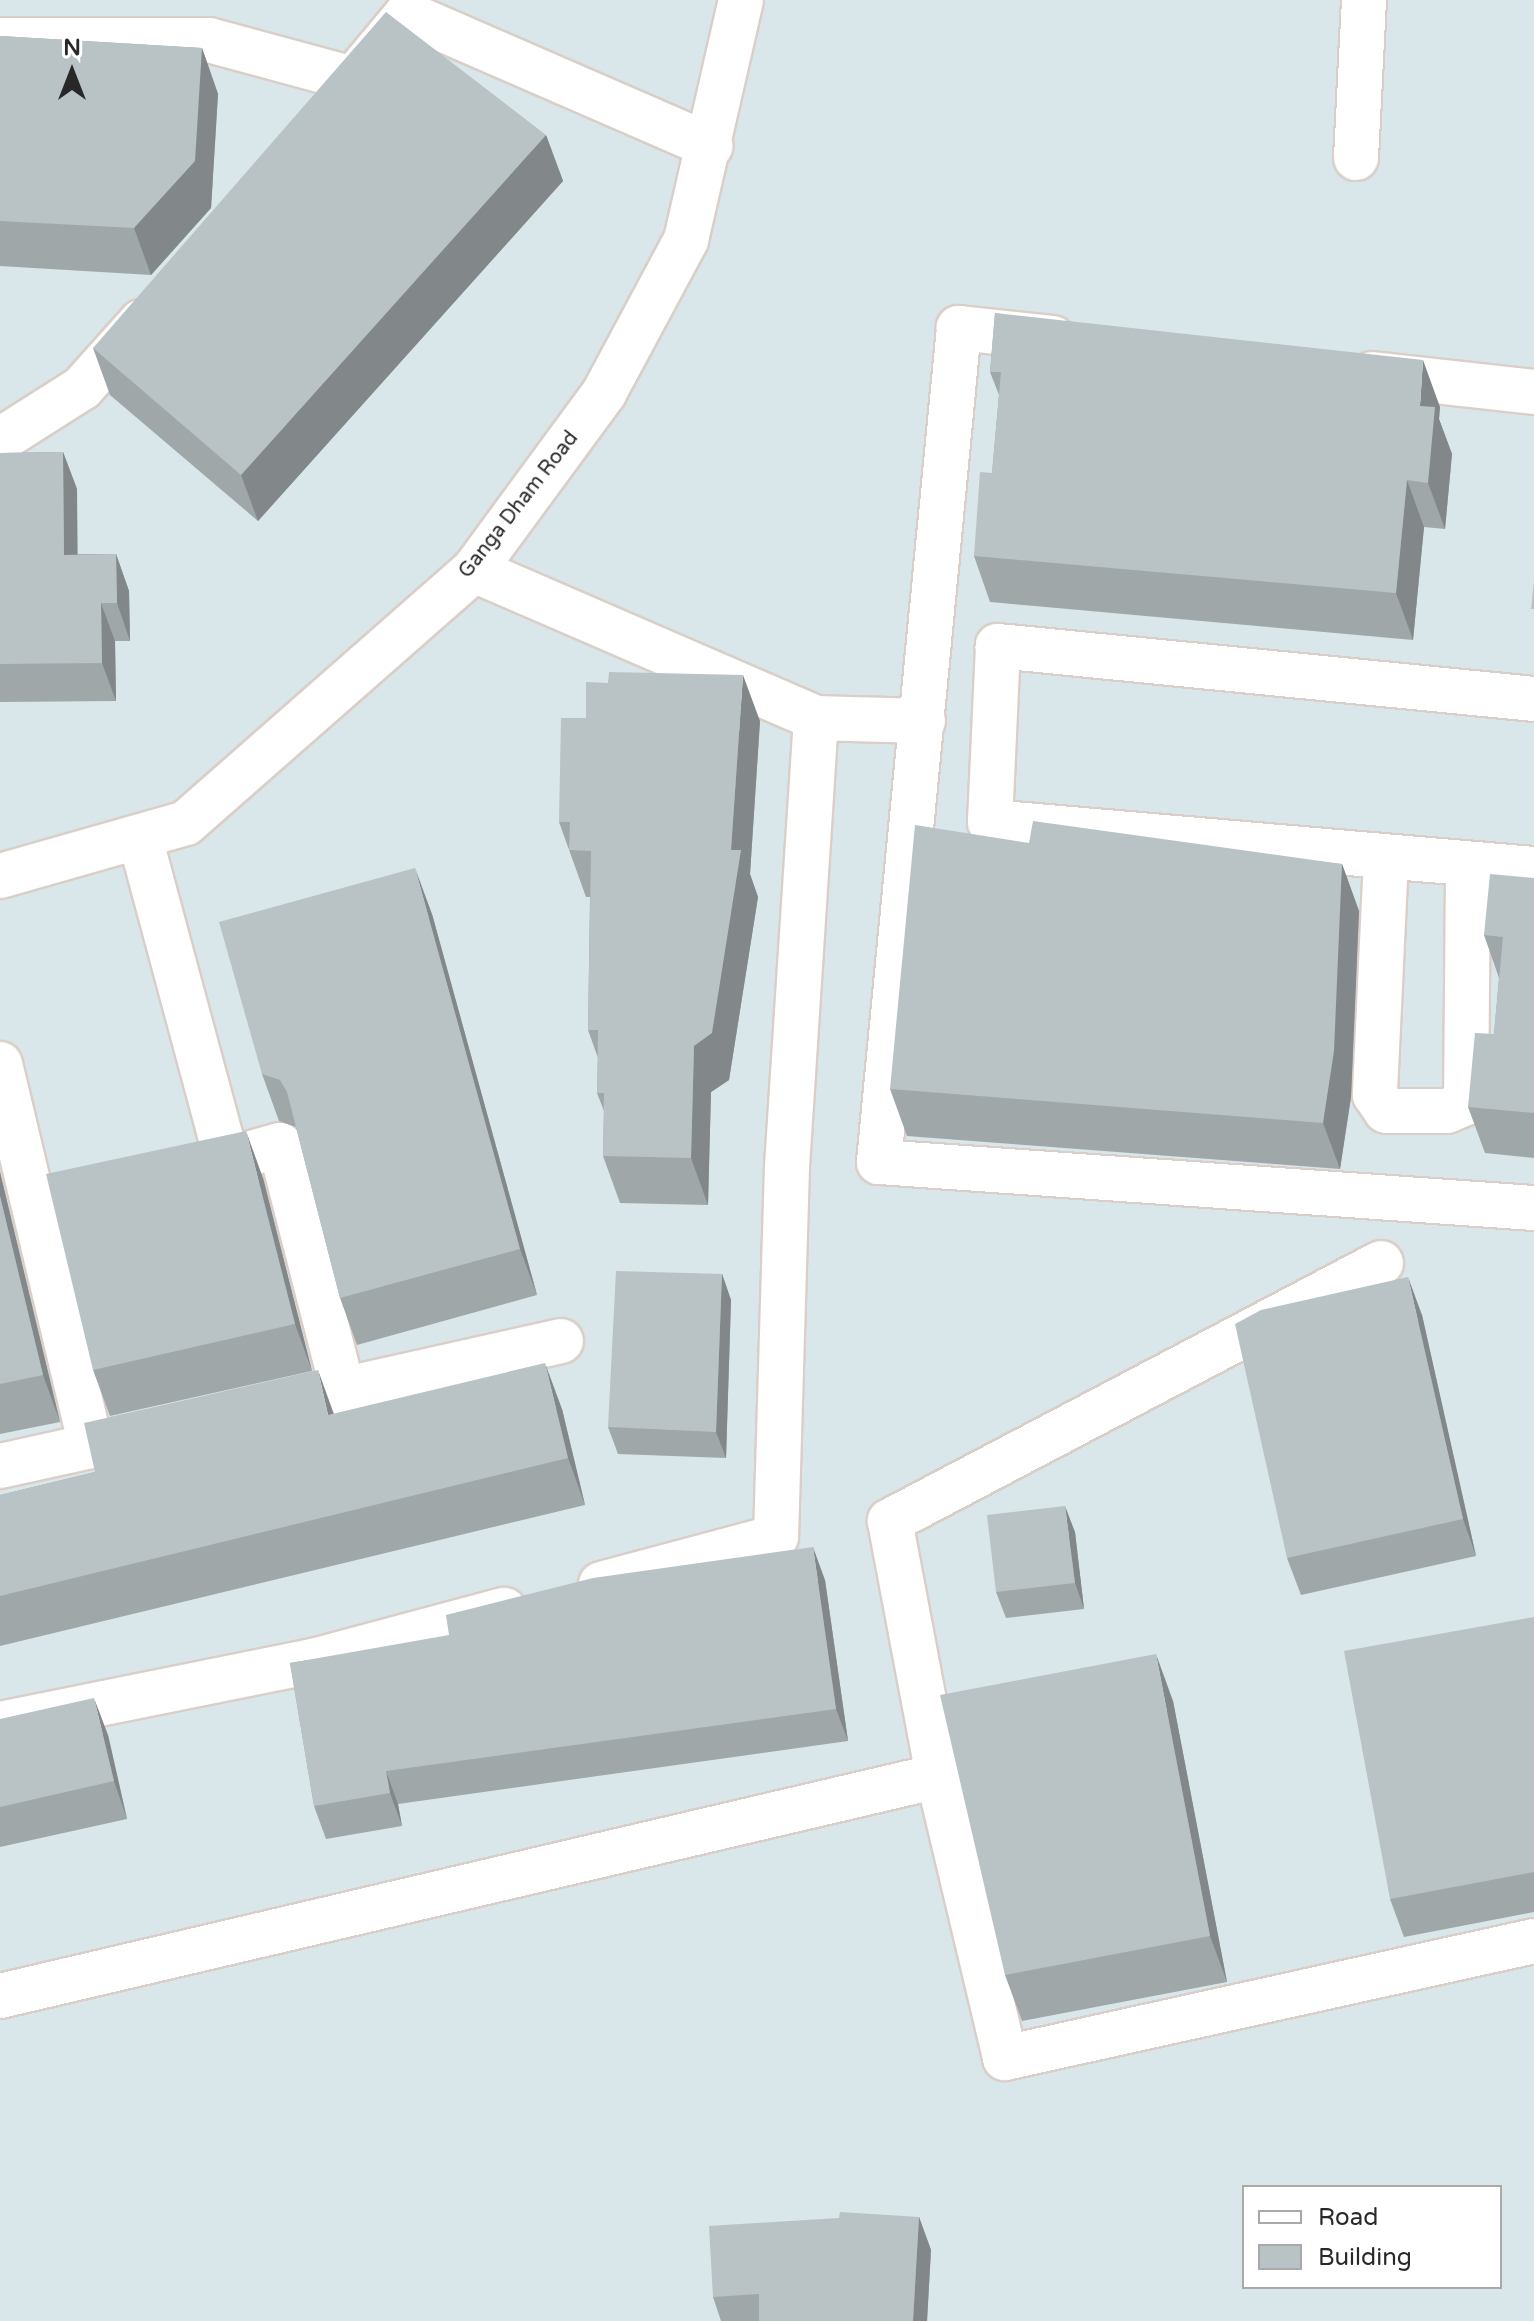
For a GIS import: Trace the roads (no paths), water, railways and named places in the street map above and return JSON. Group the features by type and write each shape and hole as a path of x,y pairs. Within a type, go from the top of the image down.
{"street":[{"name":"Ganga Dham Road","path":"0,876 186,823 474,570 604,393 686,240 741,0"},
{"path":"1356,158 1364,0"},
{"path":"325,113 407,14 710,146"},
{"path":"0,40 209,40 353,79"},
{"path":"0,440 82,388 165,296"},
{"path":"1099,343 959,328 879,1162 1534,1208"},
{"path":"1332,370 1534,392"},
{"path":"474,570 816,718 923,721"},
{"path":"1534,699 998,646 990,822 1534,869"},
{"path":"0,1724 313,1661 776,1537 787,1167 816,718"},
{"path":"140,838 227,1160 280,1145 343,1390"},
{"path":"1386,858 1375,1095 1386,1111 1447,1111 1466,1103 1468,865"},
{"path":"0,1064 91,1446"},
{"path":"1381,1263 890,1521 938,1776 1005,2058 1534,1941"},
{"path":"269,1406 561,1341"},
{"path":"0,1466 195,1423"},
{"path":"0,1996 938,1776"}]}
